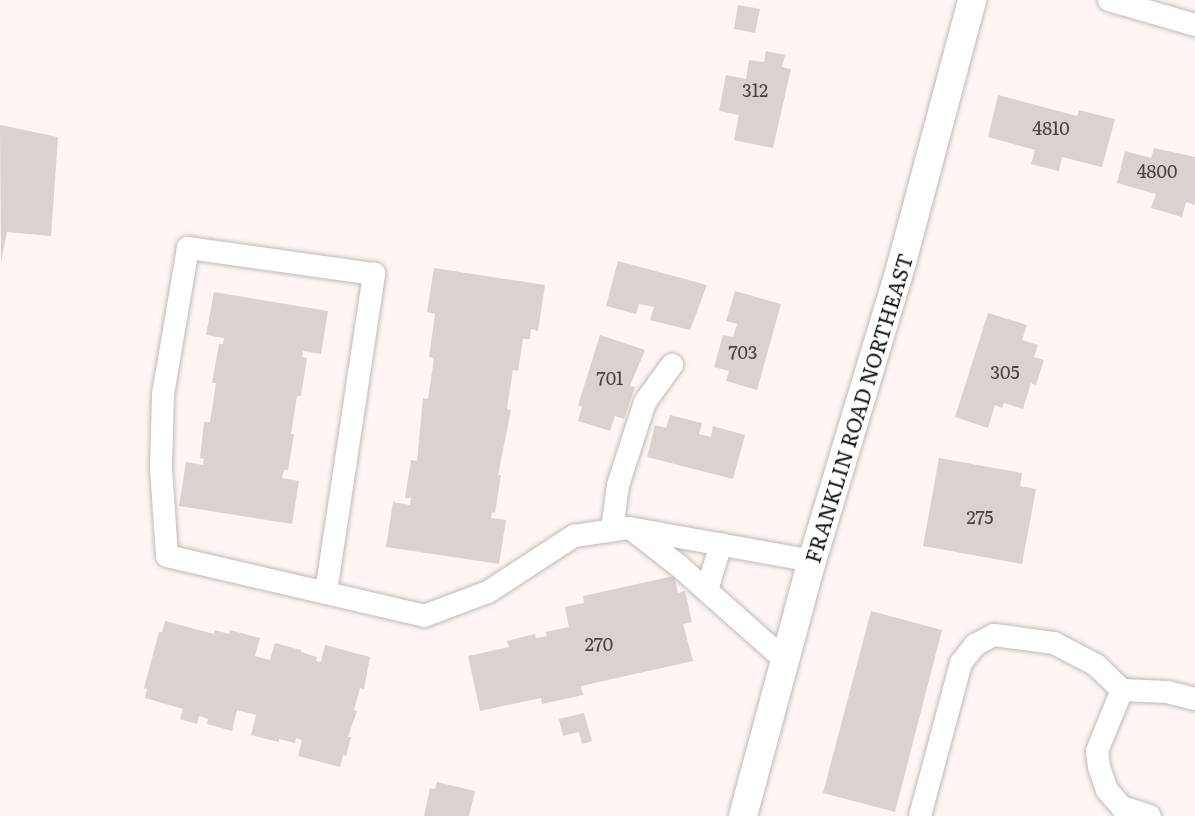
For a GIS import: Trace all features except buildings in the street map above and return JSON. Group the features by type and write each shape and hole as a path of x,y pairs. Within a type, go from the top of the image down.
{"street":[{"name":"FRANKLIN ROAD NORTHEAST","path":"743,816 812,561 902,262 972,0"},
{"path":"1109,0 1195,25"},
{"path":"326,592 374,274 188,248 164,395 161,468 167,556 424,615 489,592 574,536 620,529 721,544 812,561"},
{"path":"620,529 618,486 645,402 672,365"},
{"path":"620,529 707,590 785,660"},
{"path":"707,590 721,544"},
{"path":"920,816 961,663 975,645 994,635 1054,644 1096,665 1122,690 1167,692 1195,699"},
{"path":"1122,690 1097,751 1099,767 1107,790 1122,807 1150,816"}]}
